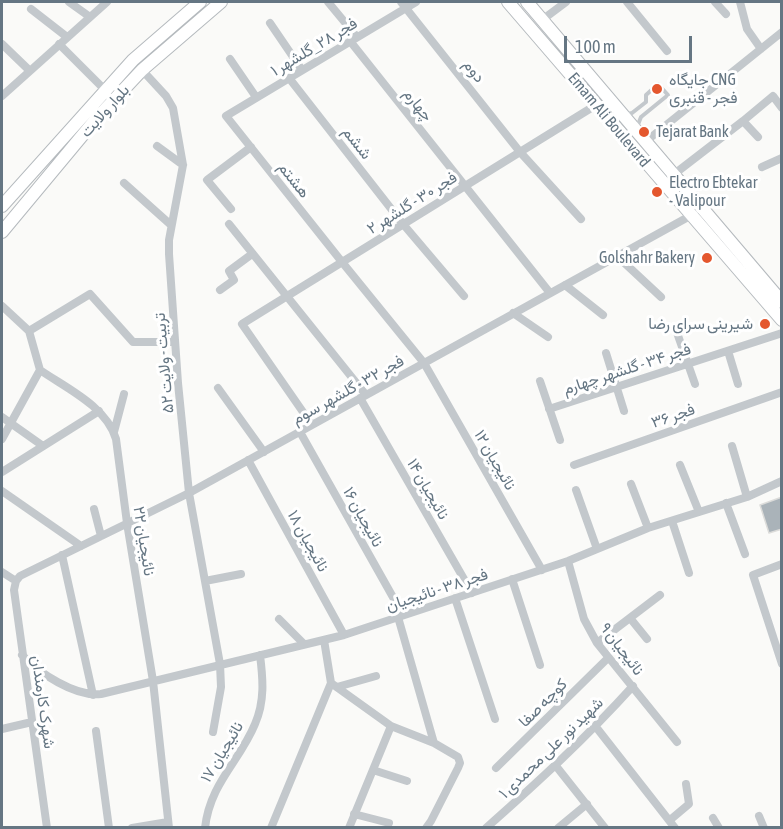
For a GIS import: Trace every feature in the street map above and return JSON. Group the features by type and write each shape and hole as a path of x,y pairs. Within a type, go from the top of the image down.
{"main road":[{"path":"2,206 133,60 200,2"},
{"name":"بلوار ولایت","path":"2,232 96,119 142,70 221,2"},
{"name":"Emam Ali Boulevard","path":"508,2 690,216 782,320"},
{"path":"526,2 780,296"}],"street":[{"path":"69,2 90,17"},
{"path":"2,96 107,2"},
{"name":"چهارم","path":"328,2 353,39 465,186 550,293"},
{"name":"فجر ۲۸_گلشهر ۱","path":"226,116 353,39 404,5 416,2"},
{"path":"542,20 566,2"},
{"path":"627,2 667,51"},
{"path":"715,2 726,14"},
{"path":"740,2 747,29 761,49"},
{"name":"دوم","path":"404,5 520,152 581,219"},
{"path":"30,9 67,37"},
{"path":"270,23 302,70"},
{"path":"645,142 782,32"},
{"path":"2,44 30,71"},
{"path":"59,44 105,90"},
{"path":"230,59 256,97"},
{"name":"تربیت - ولایت ۵۲","path":"142,70 166,96 173,108 183,165 171,225 169,254 189,493 220,664 221,687 213,732"},
{"name":"ششم","path":"289,78 403,224 464,296"},
{"path":"674,175 773,96 782,108"},
{"name":"فجر ۳۰ - گلشهر ۲","path":"312,425 242,324 596,105"},
{"name":"هشتم","path":"226,116 424,363"},
{"path":"743,121 758,137"},
{"path":"157,146 183,165"},
{"path":"231,209 207,180 251,147"},
{"path":"762,167 782,158"},
{"path":"124,183 171,225"},
{"name":"فجر ۳۲ - گلشهر سوم","path":"16,581 20,576 189,493 690,216"},
{"name":"نائیجیان ۱۴","path":"229,224 288,296 363,397 472,592"},
{"path":"220,291 234,280 229,271 252,254"},
{"path":"617,256 661,297"},
{"path":"565,285 603,315"},
{"path":"29,332 90,294 133,342 175,342"},
{"path":"2,306 29,332 40,370 2,439"},
{"path":"513,314 548,337"},
{"path":"675,327 695,384"},
{"name":"فجر ۳۴ - گلشهر چهارم","path":"549,409 782,333"},
{"path":"728,351 738,384"},
{"path":"606,353 624,411"},
{"name":"نائیجیان ۱۲","path":"424,363 542,570"},
{"name":"نائیجیان ۲۲","path":"40,370 99,411 114,432 153,681 168,825"},
{"path":"540,381 560,440"},
{"path":"218,388 264,452"},
{"name":"فجر ۳۶","path":"574,465 782,392"},
{"path":"114,432 124,394"},
{"path":"2,472 99,411"},
{"path":"2,417 43,446"},
{"name":"نائیجیان ۱۶","path":"300,432 400,616 434,744"},
{"path":"732,446 747,496"},
{"name":"نائیجیان ۱۸","path":"248,460 345,634"},
{"path":"680,465 699,512"},
{"name":"فجر ۳۸ - نائیجیان","path":"93,695 345,634 568,561 648,528 747,496 782,481"},
{"path":"631,484 648,528"},
{"path":"576,490 597,549"},
{"path":"2,491 81,546"},
{"path":"726,503 745,554"},
{"path":"94,509 101,536"},
{"path":"672,521 689,573"},
{"path":"22,655 44,674 78,691 93,695 62,555"},
{"name":"نائیجیان ۹","path":"568,561 584,619 597,644 677,742"},
{"path":"782,564 753,575 782,664"},
{"path":"2,572 16,581"},
{"path":"205,581 241,574"},
{"path":"513,579 540,665"},
{"name":"شهرک کارمندان","path":"16,581 14,590 22,655 48,828"},
{"path":"597,644 660,595"},
{"path":"455,598 495,719"},
{"path":"630,618 647,639"},
{"path":"279,619 304,644"},
{"path":"271,828 334,685 324,640"},
{"name":"نائیجیان ۱۷","path":"206,828 213,795 255,723 264,691 260,655"},
{"name":"کوچه صفا","path":"496,768 608,658"},
{"path":"334,685 376,676"},
{"path":"334,685 392,726 458,757 460,762 426,828"},
{"name":"شهید نور علی محمدی ۱","path":"486,828 556,766 633,686"},
{"path":"2,729 32,722"},
{"path":"349,828 392,726"},
{"path":"596,727 673,824 689,804 686,784"},
{"path":"96,731 109,828"},
{"path":"556,766 605,828"},
{"path":"373,770 407,781"},
{"path":"558,828 587,804"},
{"path":"354,814 389,823"},
{"path":"759,816 764,828"},
{"path":"713,818 719,828"},
{"path":"132,828 168,825"}],"lane":[{"path":"621,113 629,114 635,111 646,102 646,95 658,84 668,95 641,117 636,130"}],"building":[{"path":"782,497 782,529 769,533 760,505"}],"place":[{"name":"جایگاه CNG فجر - قنبری","path":"657,89"},
{"name":"Tejarat Bank","path":"644,132"},
{"name":"Electro Ebtekar - Valipour","path":"657,192"},
{"name":"Golshahr Bakery","path":"707,258"},
{"name":"شیرینی سرای رضا","path":"765,324"}]}
